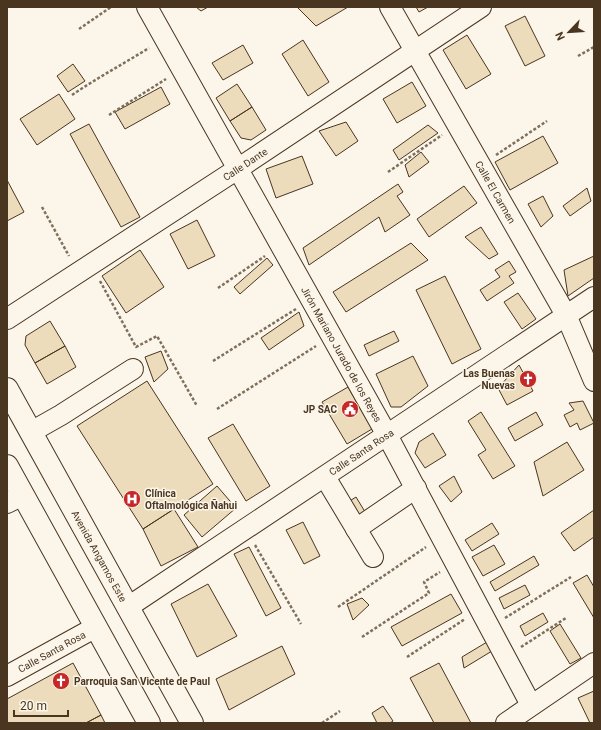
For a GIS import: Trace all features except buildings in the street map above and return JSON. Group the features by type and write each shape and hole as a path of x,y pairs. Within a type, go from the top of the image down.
{"main road":[{"name":"Avenida Angamos Este","path":"7,388 192,723"},
{"path":"7,466 15,499 96,627 149,723"}],"street":[{"name":"Jirón Mariano Jurado de los Reyes","path":"147,7 239,168 388,436 531,705"},
{"name":"Calle El Carmen","path":"390,7 566,315 594,381"},
{"name":"Calle Dante","path":"7,319 239,168 481,7"},
{"name":"Calle Santa Rosa","path":"128,607 388,436 594,297"},
{"path":"31,432 62,415 133,369"},
{"path":"325,477 373,557"},
{"path":"356,529 416,488"},
{"name":"Calle Santa Rosa","path":"7,676 96,627"},
{"path":"506,723 594,663"}],"path":[{"path":"79,29 111,7"},
{"path":"72,95 102,75 112,71 165,38"},
{"path":"578,56 594,47"},
{"path":"108,115 182,69"},
{"path":"480,166 547,121"},
{"path":"388,172 457,125"},
{"path":"42,207 85,268 136,347 156,336 197,406"},
{"path":"218,288 282,246"},
{"path":"213,361 312,300"},
{"path":"217,409 332,335"},
{"path":"246,530 301,624"},
{"path":"338,606 441,536"},
{"path":"362,638 429,593 424,582 455,562"},
{"path":"490,627 571,577"},
{"path":"407,657 480,609"},
{"path":"506,657 566,618"},
{"path":"322,723 340,711"}],"place":[{"name":"Las Buenas Nuevas","path":"528,379"},
{"name":"JP SAC","path":"350,409"},
{"name":"Clínica Oftalmológica Ñahui","path":"132,499"},
{"name":"Parroquia San Vicente de Paul","path":"61,681"}]}
